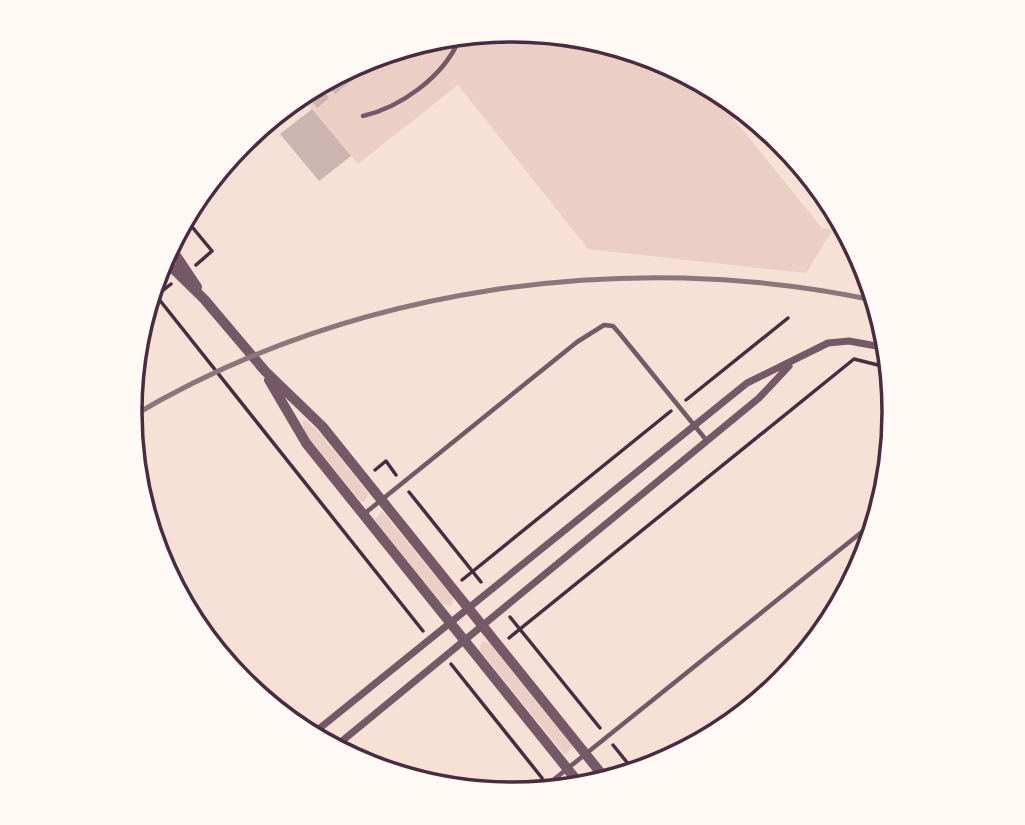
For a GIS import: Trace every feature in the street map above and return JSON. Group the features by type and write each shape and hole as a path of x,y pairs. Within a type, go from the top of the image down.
{"street":[{"path":"177,257 204,299"},
{"path":"172,267 204,299 265,371 322,426 600,772"},
{"path":"319,728 747,383 792,363 815,348 838,341 877,346"},
{"path":"342,741 760,398 792,363"},
{"path":"265,371 294,426 575,778"}],"lane":[{"path":"363,116 380,112 408,96 446,61 455,47"},
{"path":"363,514 577,342 604,325 613,326 621,334 707,441"},
{"path":"553,781 863,531"}],"path":[{"path":"160,301 430,639"},
{"path":"452,588 788,318"},
{"path":"500,646 854,359 880,366"},
{"path":"479,580 489,592"},
{"path":"504,610 628,764"},
{"path":"446,658 545,781"},
{"path":"462,677 482,661"}],"shaded area":[{"path":"512,42 561,45 608,55 654,70 718,104 728,111 822,228 833,229 806,273 588,249 458,85 358,164 307,104 371,70 440,49"},
{"path":"305,420 316,429 369,494 364,502 360,501 305,433 302,422"},
{"path":"382,511 453,597 452,606 442,604 375,520"},
{"path":"482,641 491,644 573,746 565,755 479,650"}],"building":[{"path":"356,77 335,94 331,90"},
{"path":"325,93 329,98 317,108 312,101"},
{"path":"312,109 351,156 319,181 280,134"}],"railway":[{"path":"142,411 215,373 304,337 396,309 491,290 587,280 684,278 779,285 865,299"}]}
